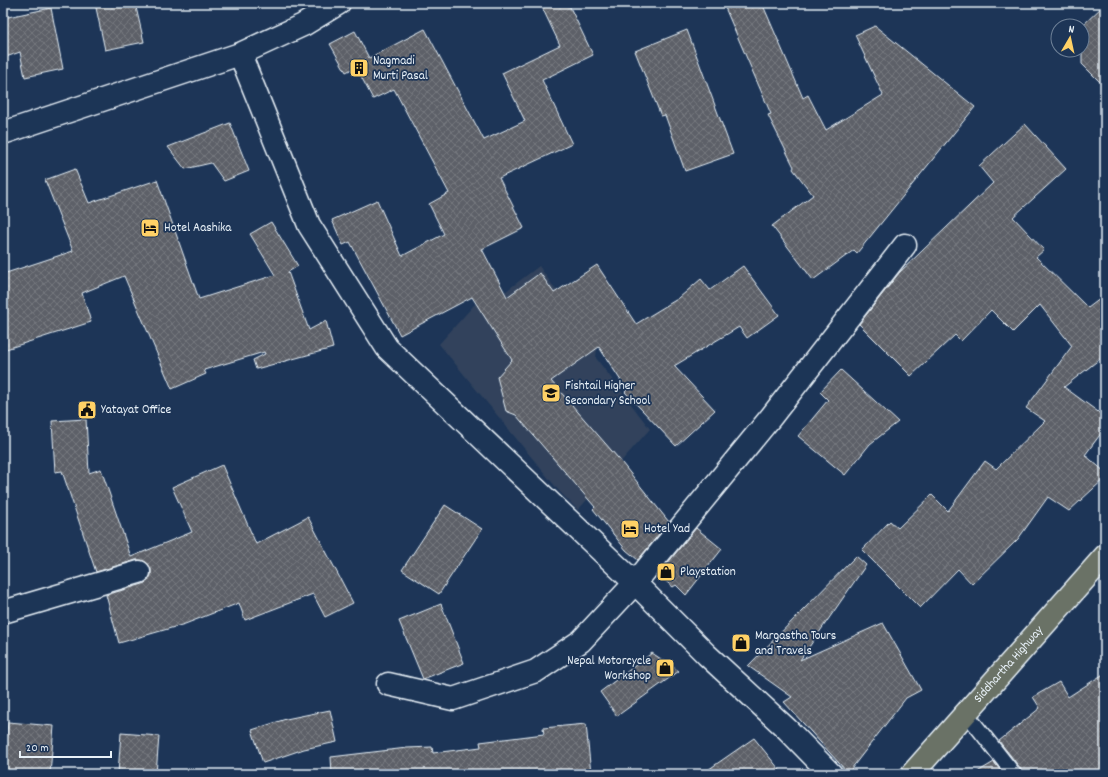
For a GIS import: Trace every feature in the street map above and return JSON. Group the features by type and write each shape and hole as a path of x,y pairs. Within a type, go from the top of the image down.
{"highway":[{"name":"Siddhartha Highway","path":"912,774 1105,556"}],"main road":[{"path":"3,133 240,54 303,25 339,3"},
{"path":"240,54 309,225 387,348 635,582 707,655 787,729 832,774"},
{"path":"388,684 453,699 536,671 581,640 635,582 771,417 905,245"},
{"path":"3,612 139,572"}],"lane":[{"path":"966,713 1014,774"}],"shaded area":[{"name":"Fishtail Higher Secondary School","path":"539,266 597,348 596,358 650,429 578,510 559,491 439,344 474,305 495,287 502,294"}],"building":[{"path":"95,3 135,3 144,42 105,50"},
{"path":"540,3 568,3 593,55 542,80 572,144 499,178 524,228 482,249 507,297 540,273 554,293 597,265 636,324 679,298 701,279 710,290 743,266 779,315 747,338 739,327 674,366 715,410 676,446 625,392 627,390 599,347 551,381 618,458 669,522 638,560 626,550 593,509 595,507 516,415 506,411 497,377 512,360 472,297 400,335 350,242 343,245 332,220 377,200 402,256 444,234 429,204 449,193 394,89 373,99 356,67 346,72 330,44 355,31 369,58 425,29 484,140 525,121 502,73 560,45"},
{"path":"723,3 762,3 803,98 808,95 826,130 883,95 855,35 875,26 975,107 857,253 854,250 813,280 772,226 813,195 793,169 794,167 768,115 771,114"},
{"path":"1105,4 1105,87 1082,64 1082,58 1090,58 1090,18"},
{"path":"51,8 63,69 25,77 20,52 3,58 3,18"},
{"path":"687,30 733,154 685,171 665,115 661,116 635,51"},
{"path":"230,123 249,171 224,181 211,163 185,169 168,147"},
{"path":"1025,124 1066,169 1013,217 1044,250 1036,257 1088,308 1105,295 1105,355 1064,387 1105,417 1105,428 1085,455 1105,472 1105,478 1069,511 1048,497 1018,539 972,584 958,569 920,608 862,550 890,521 898,528 932,495 948,511 985,461 996,469 1045,421 1026,408 1072,346 1040,305 1013,332 991,310 961,341 955,335 911,376 859,324 899,273 993,183 979,166"},
{"path":"75,169 89,203 157,180 199,299 275,275 250,234 271,222 298,266 288,272 309,330 326,321 333,348 256,369 253,360 265,354 264,352 204,370 206,374 172,389 124,276 82,293 91,322 3,350 3,274 73,251 45,180"},
{"path":"841,370 898,422 870,444 845,475 798,436 828,400 820,392"},
{"path":"86,419 89,473 101,469 131,557 192,532 172,487 222,465 256,544 308,517 353,603 325,617 313,594 245,620 239,603 185,624 119,643 106,595 143,584 148,581 151,575 151,569 147,563 142,560 136,560 96,572 62,471 55,472 52,421"},
{"path":"445,505 482,529 439,594 402,570"},
{"path":"696,528 722,549 686,595 676,585 673,587 658,575"},
{"path":"856,556 866,565 800,660 883,623 921,690 906,698 848,773 784,702 792,697 748,666"},
{"path":"441,604 464,663 423,679 399,621"},
{"path":"652,653 679,671 617,716 600,692"},
{"path":"1105,673 1105,774 1022,774 1021,769 999,741 1040,708 1033,697 1059,682 1068,697"},
{"path":"330,710 337,742 304,749 263,763 252,730 286,719"},
{"path":"8,722 54,726 50,774 3,774"},
{"path":"586,724 591,774 332,774 331,757 407,748 432,747 433,753 481,747 480,742 544,734 543,728"},
{"path":"121,733 159,736 156,774 118,774"},
{"path":"754,738 783,774 702,774"},
{"path":"994,762 1003,774 974,774"}],"place":[{"name":"Nagmadi Murti Pasal","path":"359,68"},
{"name":"Hotel Aashika","path":"150,228"},
{"name":"Fishtail Higher Secondary School","path":"551,393"},
{"name":"Yatayat Office","path":"87,410"},
{"name":"Hotel Yad","path":"630,529"},
{"name":"Playstation","path":"666,572"},
{"name":"Margastha Tours and Travels","path":"741,643"},
{"name":"Nepal Motorcycle Workshop","path":"665,668"}]}
